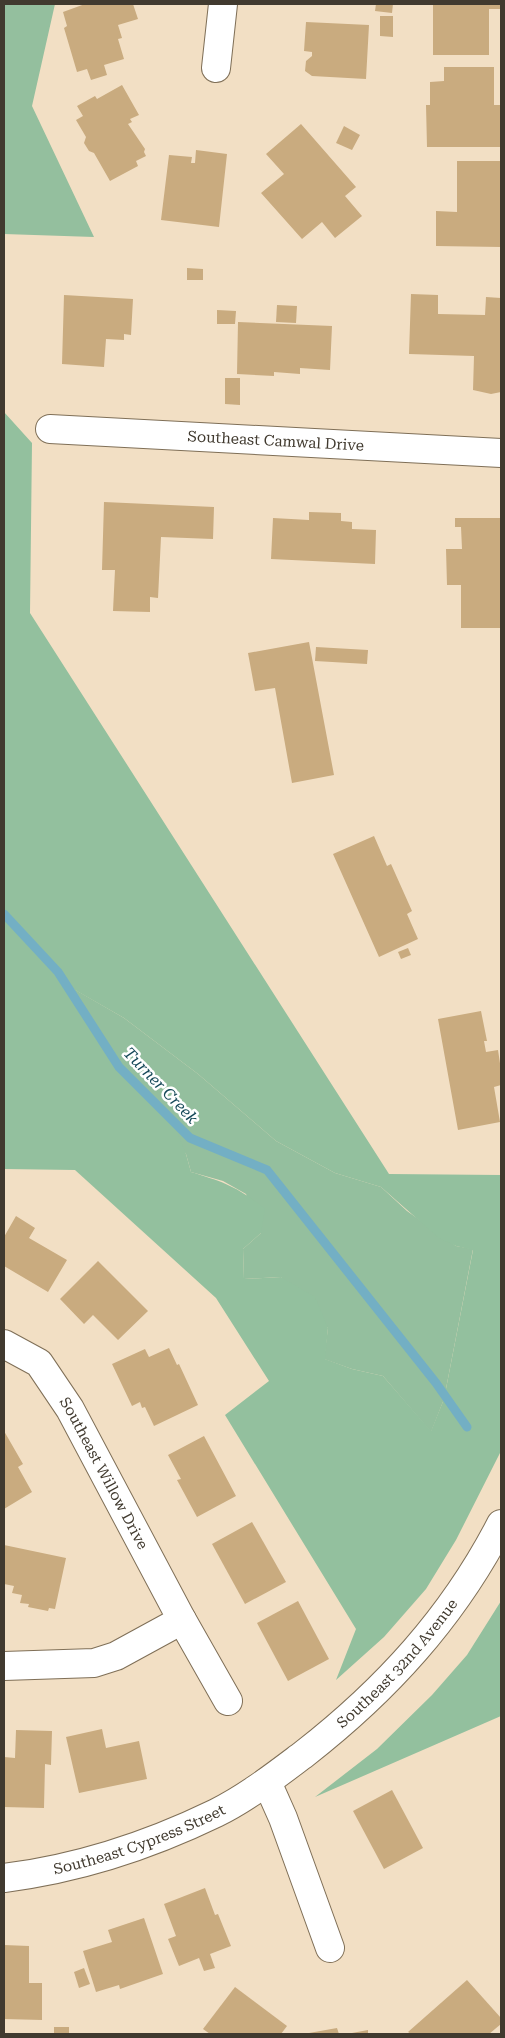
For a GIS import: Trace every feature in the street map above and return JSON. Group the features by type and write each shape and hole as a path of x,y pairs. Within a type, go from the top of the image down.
{"street":[{"path":"216,68 223,4"},
{"name":"Southeast Camwal Drive","path":"50,429 501,453"},
{"name":"Southeast Willow Drive","path":"4,1344 39,1363 70,1408 182,1620 228,1701"},
{"name":"Southeast 32nd Avenue","path":"267,1782 363,1705 413,1654 463,1589 501,1524"},
{"path":"4,1666 94,1663 116,1656 182,1620"},
{"path":"267,1782 330,1948"},
{"name":"Southeast Cypress Street","path":"4,1878 54,1869 110,1855 172,1832 217,1812 267,1782"}],"green space":[{"path":"4,4 55,4 32,106 94,237 4,234"},
{"path":"4,412 32,443 30,613 389,1174 501,1175 501,1451 456,1540 426,1589 384,1637 336,1680 356,1629 225,1415 269,1381 216,1298 75,1170 4,1169","holes":["61,982 124,1018 198,1074 276,1141 335,1173 381,1187 439,1238 456,1246 473,1250 444,1399 431,1431 383,1376 352,1369 325,1359 328,1328 315,1297 281,1277 244,1279 243,1249 261,1233 265,1209 247,1195 230,1186 191,1172 176,1129"]},
{"path":"60,981 124,1018 198,1074 276,1141 335,1173 381,1187 407,1211 456,1246 473,1249 444,1399 431,1432 383,1376 352,1369 324,1359 328,1328 281,1277 244,1279 243,1249 261,1233 246,1194 223,1181 191,1172 186,1154"},
{"path":"501,1601 501,1716 315,1797 377,1749 432,1695 467,1655"}],"building":[{"path":"85,4 133,4 138,19 118,25 122,38 118,39 124,59 104,65 107,75 91,80 87,69 77,72 64,28 67,26 63,12"},
{"path":"376,4 393,4 392,13 375,11"},
{"path":"433,4 501,4 501,9 489,9 489,55 433,55"},
{"path":"380,16 393,16 393,37 380,36"},
{"path":"306,22 369,25 366,79 312,76 305,71 306,61 312,56 312,52 304,51"},
{"path":"444,67 494,67 494,105 501,105 501,147 427,147 426,105 430,105 430,82 444,81"},
{"path":"122,85 139,115 130,119 132,122 128,124 145,149 146,156 136,161 138,166 110,181 94,153 89,151 84,143 86,137 76,120 83,116 77,106 95,96 97,99"},
{"path":"301,124 356,187 345,196 362,216 335,238 322,222 302,239 261,193 284,174 266,154"},
{"path":"344,126 360,135 352,150 336,143"},
{"path":"196,150 227,154 219,227 161,220 169,155 192,157 191,163 195,163"},
{"path":"457,161 501,161 501,247 436,246 436,211 457,212"},
{"path":"187,268 203,269 203,280 187,280"},
{"path":"411,294 438,295 438,314 485,315 486,297 501,298 501,392 491,394 473,390 474,356 409,354"},
{"path":"64,295 133,299 131,335 124,334 124,340 106,339 104,367 62,364"},
{"path":"277,305 297,306 296,323 276,322"},
{"path":"217,310 236,311 235,324 217,324"},
{"path":"238,322 332,326 330,370 300,368 300,374 274,372 274,376 237,374"},
{"path":"225,378 240,378 240,405 225,404"},
{"path":"104,502 214,507 213,539 161,537 158,598 150,597 150,612 113,611 115,570 102,570"},
{"path":"309,512 341,513 341,521 352,522 352,529 376,530 375,564 271,559 273,518 309,520"},
{"path":"455,518 501,518 501,628 461,628 461,585 447,585 446,549 462,549 461,527 455,527"},
{"path":"309,642 334,775 292,783 275,688 255,691 248,653"},
{"path":"316,647 368,650 367,664 315,661"},
{"path":"374,836 387,866 391,864 412,911 407,914 418,939 379,957 333,854"},
{"path":"408,948 411,955 401,959 398,952"},
{"path":"481,1011 487,1041 484,1041 486,1052 498,1050 501,1085 494,1087 500,1122 458,1130 438,1019"},
{"path":"16,1216 35,1228 29,1238 67,1260 48,1292 4,1266 4,1237"},
{"path":"98,1261 148,1311 118,1340 93,1315 84,1324 60,1299"},
{"path":"169,1348 177,1365 179,1364 198,1405 154,1426 145,1407 142,1408 140,1402 132,1406 112,1364 145,1349 149,1357"},
{"path":"4,1431 23,1464 18,1467 32,1492 4,1509"},
{"path":"204,1436 236,1496 197,1517 177,1480 181,1479 168,1455"},
{"path":"252,1522 286,1582 245,1604 212,1544"},
{"path":"4,1545 66,1558 55,1609 49,1608 48,1611 28,1607 29,1604 20,1603 22,1595 12,1593 14,1586 4,1584"},
{"path":"298,1601 329,1659 288,1681 257,1623"},
{"path":"102,1729 106,1748 139,1741 147,1779 79,1793 66,1737"},
{"path":"16,1730 52,1731 51,1765 45,1764 44,1808 4,1807 4,1757 15,1758"},
{"path":"392,1790 423,1848 384,1869 353,1811"},
{"path":"205,1888 215,1915 218,1914 231,1946 210,1954 215,1968 204,1971 199,1958 179,1966 168,1939 176,1936 164,1904"},
{"path":"144,1918 163,1974 120,1989 119,1985 96,1992 83,1951 112,1942 108,1930"},
{"path":"4,1945 29,1946 29,1983 42,1983 42,2020 4,2019"},
{"path":"84,1968 90,1984 79,1988 74,1972"},
{"path":"467,1980 501,2018 501,2024 489,2034 411,2034 408,2032"},
{"path":"235,1987 287,2026 281,2034 210,2034 203,2029"},
{"path":"54,2027 69,2027 69,2034 54,2034"},
{"path":"337,2028 339,2034 309,2034 309,2033"},
{"path":"368,2030 368,2034 352,2034 352,2033"}],"waterway":[{"name":"Turner Creek","path":"4,914 58,972 119,1067 190,1138 267,1170 436,1383 467,1427"}]}
